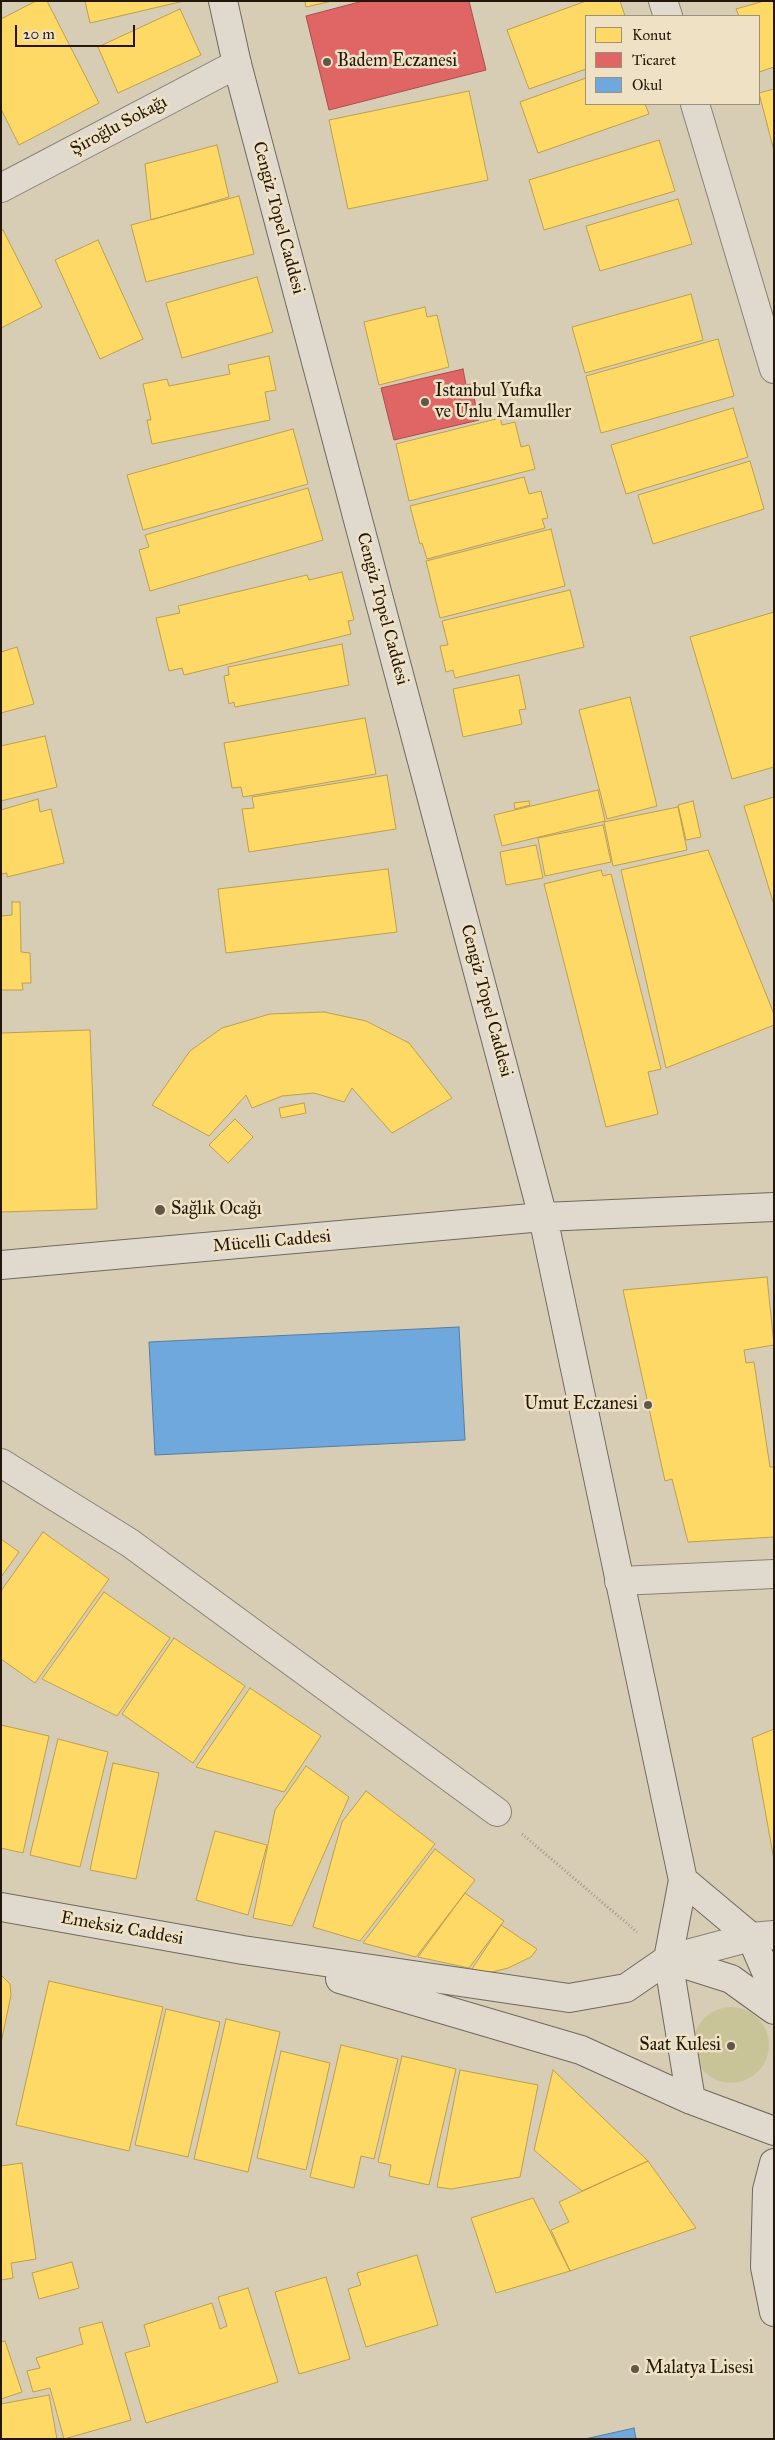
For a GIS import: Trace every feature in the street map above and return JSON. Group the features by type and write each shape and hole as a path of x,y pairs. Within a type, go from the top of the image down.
{"main road":[{"name":"Cengiz Topel Caddesi","path":"224,1 237,64 543,1217 683,1880"},
{"path":"663,1 668,15"},
{"name":"Şiroğlu Sokağı","path":"1,188 237,64"},
{"path":"695,105 774,369"},
{"name":"Mücelli Caddesi","path":"1,1265 543,1217 774,1207"},
{"path":"1,1463 130,1543 497,1812"},
{"path":"619,1581 774,1574"},
{"path":"691,2100 668,1959 683,1880 762,1936 774,1990"},
{"name":"Emeksiz Caddesi","path":"1,1907 243,1950"},
{"path":"243,1950 569,1998 626,1988 668,1959 762,1936"},
{"path":"243,1950 581,2050 691,2100 774,2131"},
{"path":"668,1959 732,1979 774,2010"},
{"path":"774,2163 767,2190 765,2267 774,2312"}],"path":[{"path":"497,1812 668,1959"}],"shaded area":[{"path":"731,2007 746,2010 758,2018 766,2030 769,2045 766,2060 758,2072 746,2080 731,2083 716,2080 704,2072 696,2060 693,2045 696,2030 704,2018 716,2010"}],"building: Konut":[{"path":"36,1 47,1 99,103 19,145 1,109 1,19"},
{"path":"85,1 184,1 90,23"},
{"path":"305,1 332,1 306,7"},
{"path":"586,1 620,1 625,15 585,15 585,69 529,89 507,30"},
{"path":"764,1 774,1 774,67 760,72 760,15 739,15 736,9"},
{"path":"180,9 201,55 118,93 98,47"},
{"path":"585,78 585,105 645,105 649,114 538,153 520,102"},
{"path":"774,89 774,151 760,97 760,93"},
{"path":"469,91 488,180 348,209 329,120"},
{"path":"659,140 675,191 544,230 529,180"},
{"path":"217,145 229,197 151,220 145,164"},
{"path":"239,196 254,254 146,282 131,225"},
{"path":"678,199 692,244 600,271 586,226"},
{"path":"3,230 42,307 1,328 1,231"},
{"path":"98,240 143,339 100,359 55,260"},
{"path":"257,277 273,332 182,358 166,303"},
{"path":"691,294 703,340 585,373 572,327"},
{"path":"425,307 427,317 437,315 449,367 379,385 364,322"},
{"path":"718,339 734,396 601,433 586,376"},
{"path":"269,356 276,390 265,392 270,420 152,444 147,420 151,420 143,384 167,379 169,386 230,374 228,365"},
{"path":"733,408 748,457 626,494 611,445"},
{"path":"500,418 502,425 515,422 521,447 529,445 535,469 409,501 396,444"},
{"path":"293,429 308,484 143,530 127,475"},
{"path":"750,461 764,509 653,544 638,495"},
{"path":"524,477 529,494 541,491 548,518 542,519 545,528 427,559 422,543 420,544 410,506"},
{"path":"308,488 323,540 150,591 139,550 149,547 145,535"},
{"path":"551,529 565,586 440,618 426,561"},
{"path":"342,572 354,620 348,621 351,634 184,675 182,668 169,671 156,618 180,613 178,606 307,575 309,580"},
{"path":"570,590 584,647 455,678 453,670 446,672 440,646 448,645 442,621"},
{"path":"774,612 774,767 732,779 690,637"},
{"path":"342,644 349,685 235,707 234,702 229,704 224,676 229,675 228,667"},
{"path":"17,647 34,704 1,713 1,652"},
{"path":"519,675 526,709 519,710 522,724 463,737 453,689"},
{"path":"630,697 657,806 607,819 579,710"},
{"path":"365,718 376,774 243,797 241,787 232,788 224,743"},
{"path":"45,736 57,787 1,801 1,746"},
{"path":"387,775 396,829 249,852 242,809 254,808 252,797"},
{"path":"598,790 605,821 502,846 494,815"},
{"path":"774,797 774,905 744,806"},
{"path":"38,799 40,812 51,809 64,863 7,877 7,873 1,874 1,810"},
{"path":"529,801 530,805 515,809 514,803"},
{"path":"693,801 701,837 686,840 678,805"},
{"path":"678,807 687,850 613,866 604,822"},
{"path":"603,825 611,862 545,876 538,838"},
{"path":"536,845 543,878 506,885 500,852"},
{"path":"708,850 774,1014 774,1025 666,1068 621,870"},
{"path":"388,869 397,932 226,953 218,889"},
{"path":"601,870 603,876 611,874 661,1069 648,1072 658,1114 606,1127 544,884"},
{"path":"12,902 20,902 21,952 30,953 31,983 22,983 23,990 1,990 1,916 12,915"},
{"path":"324,1012 366,1021 409,1043 452,1098 392,1133 352,1088 344,1102 314,1093 282,1096 252,1108 246,1095 209,1136 152,1105 190,1051 222,1028 270,1014"},
{"path":"90,1030 97,1209 1,1212 1,1033"},
{"path":"304,1103 306,1113 281,1118 279,1108"},
{"path":"235,1119 253,1137 228,1163 209,1145"},
{"path":"767,1277 774,1345 744,1350 746,1363 754,1362 770,1467 774,1467 774,1537 688,1542 672,1479 665,1481 623,1290"},
{"path":"43,1532 109,1579 35,1683 1,1659 1,1591"},
{"path":"1,1539 19,1552 1,1577"},
{"path":"104,1592 170,1638 117,1716 42,1679"},
{"path":"174,1638 245,1686 193,1763 122,1714"},
{"path":"250,1688 321,1736 284,1792 196,1767"},
{"path":"1,1725 49,1736 23,1853 1,1848"},
{"path":"774,1729 774,1860 752,1738"},
{"path":"58,1739 108,1752 80,1867 30,1855"},
{"path":"113,1763 159,1773 136,1879 90,1870"},
{"path":"306,1766 349,1797 292,1926 253,1918 275,1810"},
{"path":"366,1791 435,1844 360,1941 313,1927 342,1822"},
{"path":"215,1831 267,1845 248,1915 196,1900"},
{"path":"435,1849 475,1880 416,1957 363,1943"},
{"path":"465,1893 504,1921 469,1968 418,1957"},
{"path":"501,1925 537,1949 531,1957 508,1968 492,1972 481,1972 472,1969"},
{"path":"1,1975 10,1984 11,1995 1,2043"},
{"path":"49,1981 163,2007 129,2151 16,2125"},
{"path":"166,2009 220,2022 188,2157 135,2145"},
{"path":"226,2019 280,2032 248,2172 194,2159"},
{"path":"341,2045 398,2059 374,2159 361,2156 354,2188 310,2177"},
{"path":"281,2051 330,2063 306,2170 257,2158"},
{"path":"402,2056 456,2069 429,2185 389,2176 391,2165 378,2162"},
{"path":"460,2070 538,2085 520,2177 451,2189 437,2187"},
{"path":"553,2070 648,2161 582,2191 534,2150"},
{"path":"648,2161 696,2228 570,2271 551,2230 569,2222 559,2202"},
{"path":"22,2163 36,2259 11,2263 13,2278 1,2280 1,2166"},
{"path":"533,2198 570,2271 496,2293 471,2218"},
{"path":"417,2255 438,2325 366,2347 348,2289 361,2285 357,2273"},
{"path":"72,2262 79,2288 39,2299 32,2273"},
{"path":"326,2277 350,2359 299,2374 275,2292"},
{"path":"248,2288 278,2382 146,2423 125,2353 150,2346 144,2325 212,2303 220,2329 227,2326 218,2297"},
{"path":"102,2322 131,2420 64,2439 50,2388 33,2392 27,2371 40,2368 36,2358 83,2344 79,2328"},
{"path":"5,2341 22,2392 1,2399 1,2342"},
{"path":"49,2395 57,2439 1,2439 1,2404"}],"building: Ticaret":[{"path":"363,1 469,1 486,70 329,110 306,16"},
{"path":"463,369 466,385 471,384 479,420 394,440 381,388"}],"building: Okul":[{"path":"459,1327 465,1440 155,1455 149,1342"},
{"path":"634,2428 636,2439 585,2439"}],"place":[{"name":"Badem Eczanesi","path":"327,62"},
{"name":"Istanbul Yufka ve Unlu Mamuller","path":"425,402"},
{"name":"Sağlık Ocağı","path":"160,1210"},
{"name":"Umut Eczanesi","path":"648,1405"},
{"name":"Saat Kulesi","path":"731,2046"},
{"name":"Malatya Lisesi","path":"635,2369"}]}
